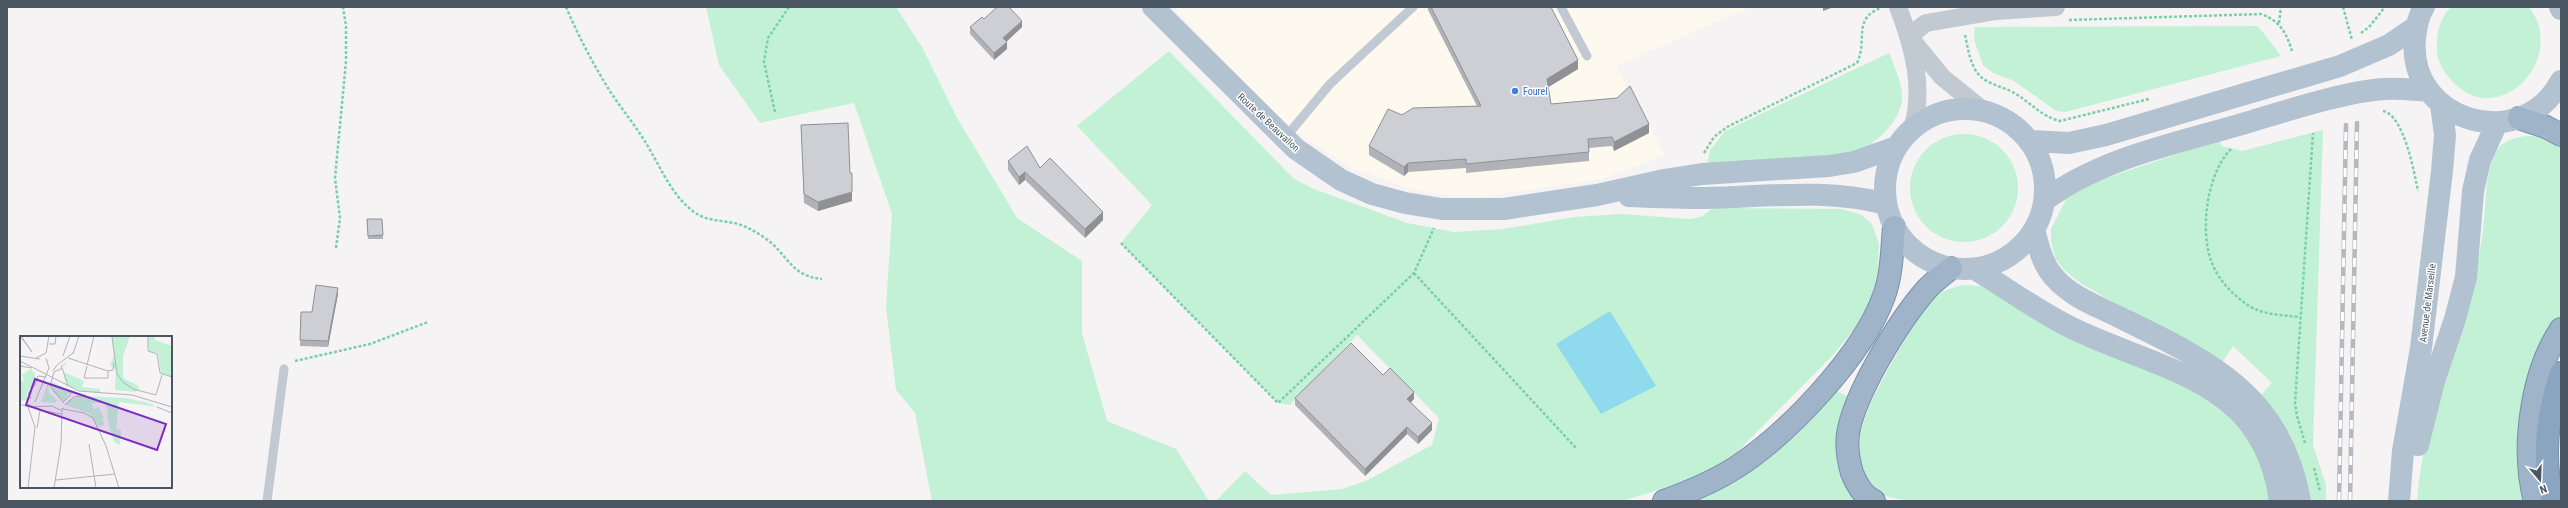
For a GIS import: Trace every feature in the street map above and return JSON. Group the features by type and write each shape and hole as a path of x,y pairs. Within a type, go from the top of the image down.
{"highway":[{"path":"2519,118 2546,127 2561,135"},
{"path":"1664,501 1712,482 1736,467 1789,424 1838,372 1864,337 1884,296 1889,280 1894,227"},
{"path":"1874,501 1861,489 1854,478 1848,458 1848,435 1854,412 1876,367 1911,310 1927,289 1951,268"},
{"path":"2535,501 2529,442 2533,409 2543,368 2561,329"},
{"path":"2554,501 2547,462 2548,435 2561,373"}],"main road":[{"name":"Route de Beauvallon","path":"1153,7 1284,139 1320,167 1347,183 1372,194 1442,209 1504,209 1598,195"},
{"path":"2420,16 2414,48 2418,71 2435,98 2458,115 2477,122 2497,123 2519,118 2542,105 2561,81"},
{"path":"2030,141 2069,143 2106,134 2332,68 2389,45 2420,16"},
{"path":"2045,200 2084,175 2137,156 2276,114 2377,90 2435,98"},
{"name":"Avenue de Marseille","path":"2399,501 2403,451 2422,348 2442,171 2444,135 2435,98"},
{"path":"1964,109 1983,110 2001,117 2012,124 2030,141 2040,159 2045,179 2045,200 2034,230 2019,249 1998,262 1975,268 1951,268 1928,260 1915,251 1909,246 1894,227 1886,204 1886,178 1888,165 1896,147 1912,129 1928,118 1946,111 1964,109"},
{"path":"2408,501 2411,473 2434,381 2455,319 2466,277 2473,191 2478,168 2497,123"},
{"path":"1598,195 1664,180 1702,174 1829,166 1854,162 1896,147"},
{"path":"1598,195 1704,198 1823,194 1865,198 1886,204"},
{"path":"2034,230 2042,259 2054,277 2073,295 2186,350 2220,372 2244,391 2275,429 2296,482 2310,499"},
{"path":"1975,268 2074,329 2164,364 2222,395 2240,413 2260,439 2271,463 2280,501"}],"street":[{"path":"1898,7 1909,36 1919,88 1916,115 1912,129"},
{"path":"1909,36 1926,23 1996,11 2060,13"},
{"path":"1909,36 1942,78 1983,110"}],"lane":[{"path":"1284,139 1330,84 1413,7"},
{"path":"1561,7 1587,56"},
{"path":"267,501 284,369"}],"path":[{"path":"336,248 340,218 335,178 346,61 346,26 343,7"},
{"path":"566,7 585,48 608,89 644,141 666,181 681,201 695,213 711,220 737,224 751,229 766,239 796,270 808,277 822,279"},
{"path":"775,112 764,62 768,38 789,7"},
{"path":"1702,160 1706,147 1727,127 1857,63 1861,55 1863,21 1869,13 1886,7"},
{"path":"2279,23 2281,7"},
{"path":"2343,7 2352,40"},
{"path":"2345,43 2352,40 2369,27 2384,7"},
{"path":"2060,13 2250,13 2270,18 2279,23 2286,34 2292,51"},
{"path":"1970,30 1964,32 1970,56 1979,76 2016,94 2042,115 2050,119 2060,121 2152,98"},
{"path":"2376,110 2390,115 2400,127 2419,198"},
{"path":"2306,446 2296,416 2295,403 2313,133"},
{"path":"2233,147 2222,158 2216,169 2208,201 2206,229 2212,263 2224,284 2245,304 2268,314 2300,317"},
{"path":"1121,243 1278,403 1414,273 1442,209"},
{"path":"1414,273 1576,448"},
{"path":"284,369 290,362 370,344 428,322"},
{"path":"2310,499 2319,482 2311,461"}],"shaded area":[{"path":"1173,7 1750,7 1616,66 1665,155 1602,179 1484,196 1444,195 1408,188 1352,168 1281,122"}],"green space":[{"path":"706,7 896,7 922,47 956,116 1017,218 1082,261 1082,333 1107,421 1176,449 1209,501 932,501 915,413 896,390 886,307 892,214 854,103 760,123 719,65"},
{"path":"2451,7 2529,7 2539,27 2540,47 2535,65 2524,81 2509,93 2491,98 2472,95 2454,83 2443,69 2437,52 2439,28 2441,22"},
{"path":"2258,26 2281,56 2065,112 2056,111 2014,81 1993,73 1983,65 1974,40 1975,27"},
{"path":"1169,51 1294,179 1314,189 1407,223 1454,232 1503,229 1575,217 1622,214 1689,219 1701,217 1713,208 1841,209 1860,214 1872,224 1879,244 1878,270 1868,312 1834,354 1737,452 1698,478 1622,501 1216,501 1245,471 1271,495 1342,489 1366,481 1432,445 1439,418 1357,335 1290,405 1278,403 1121,243 1152,205 1077,126"},
{"path":"1889,53 1900,84 1902,102 1892,124 1880,137 1867,146 1855,151 1835,155 1707,165 1710,150 1725,131"},
{"path":"2323,130 2313,445 2326,485 2326,501 2307,501 2259,397 2272,383 2233,346 2221,364 2082,284 2064,270 2055,258 2051,241 2051,229 2068,195 2080,187 2219,140 2222,146 2242,151"},
{"path":"1964,134 1985,138 2002,150 2014,167 2018,188 2014,209 2002,226 1985,238 1964,242 1943,238 1926,226 1914,209 1910,188 1914,167 1926,150 1943,138"},
{"path":"2525,136 2538,136 2561,148 2561,317 2545,340 2527,501 2417,501 2421,466 2428,432 2477,265 2483,231 2486,189 2492,158 2496,151 2505,142"},
{"path":"1965,285 1981,286 2208,392 2256,449 2273,501 1929,501 1900,499 1884,495 1875,488 1863,472 1858,455 1860,437 1869,407 1899,351 1932,299 1944,291"},
{"path":"1833,389 1849,397 1838,426 1837,438 1841,461 1857,501 1688,501"}],"water":[{"path":"1610,311 1656,386 1601,414 1556,344"}],"building":[{"path":"997,7 1009,7 1022,21 1003,38 1007,42 994,53 970,27 982,17 984,19"},
{"name":"Fourel","path":"1431,7 1551,7 1578,60 1547,79 1551,104 1617,98 1630,86 1649,124 1614,142 1612,137 1588,139 1589,152 1466,164 1466,159 1408,163 1404,167 1369,146 1388,109 1402,115 1413,108 1481,106"},
{"path":"848,123 852,192 818,202 804,194 801,125"},
{"path":"1027,146 1040,168 1050,158 1103,212 1085,229 1025,172 1019,177 1008,161"},
{"path":"367,219 382,219 383,235 368,236"},
{"path":"316,285 338,288 328,341 300,340 301,312 312,312"},
{"path":"1351,343 1383,375 1390,368 1414,392 1407,399 1432,423 1418,437 1407,427 1365,469 1295,398"}],"railway":[{"path":"2350,501 2357,123"},
{"path":"2339,501 2346,125"}],"place":[{"name":"Fourel","path":"1515,91"}]}
